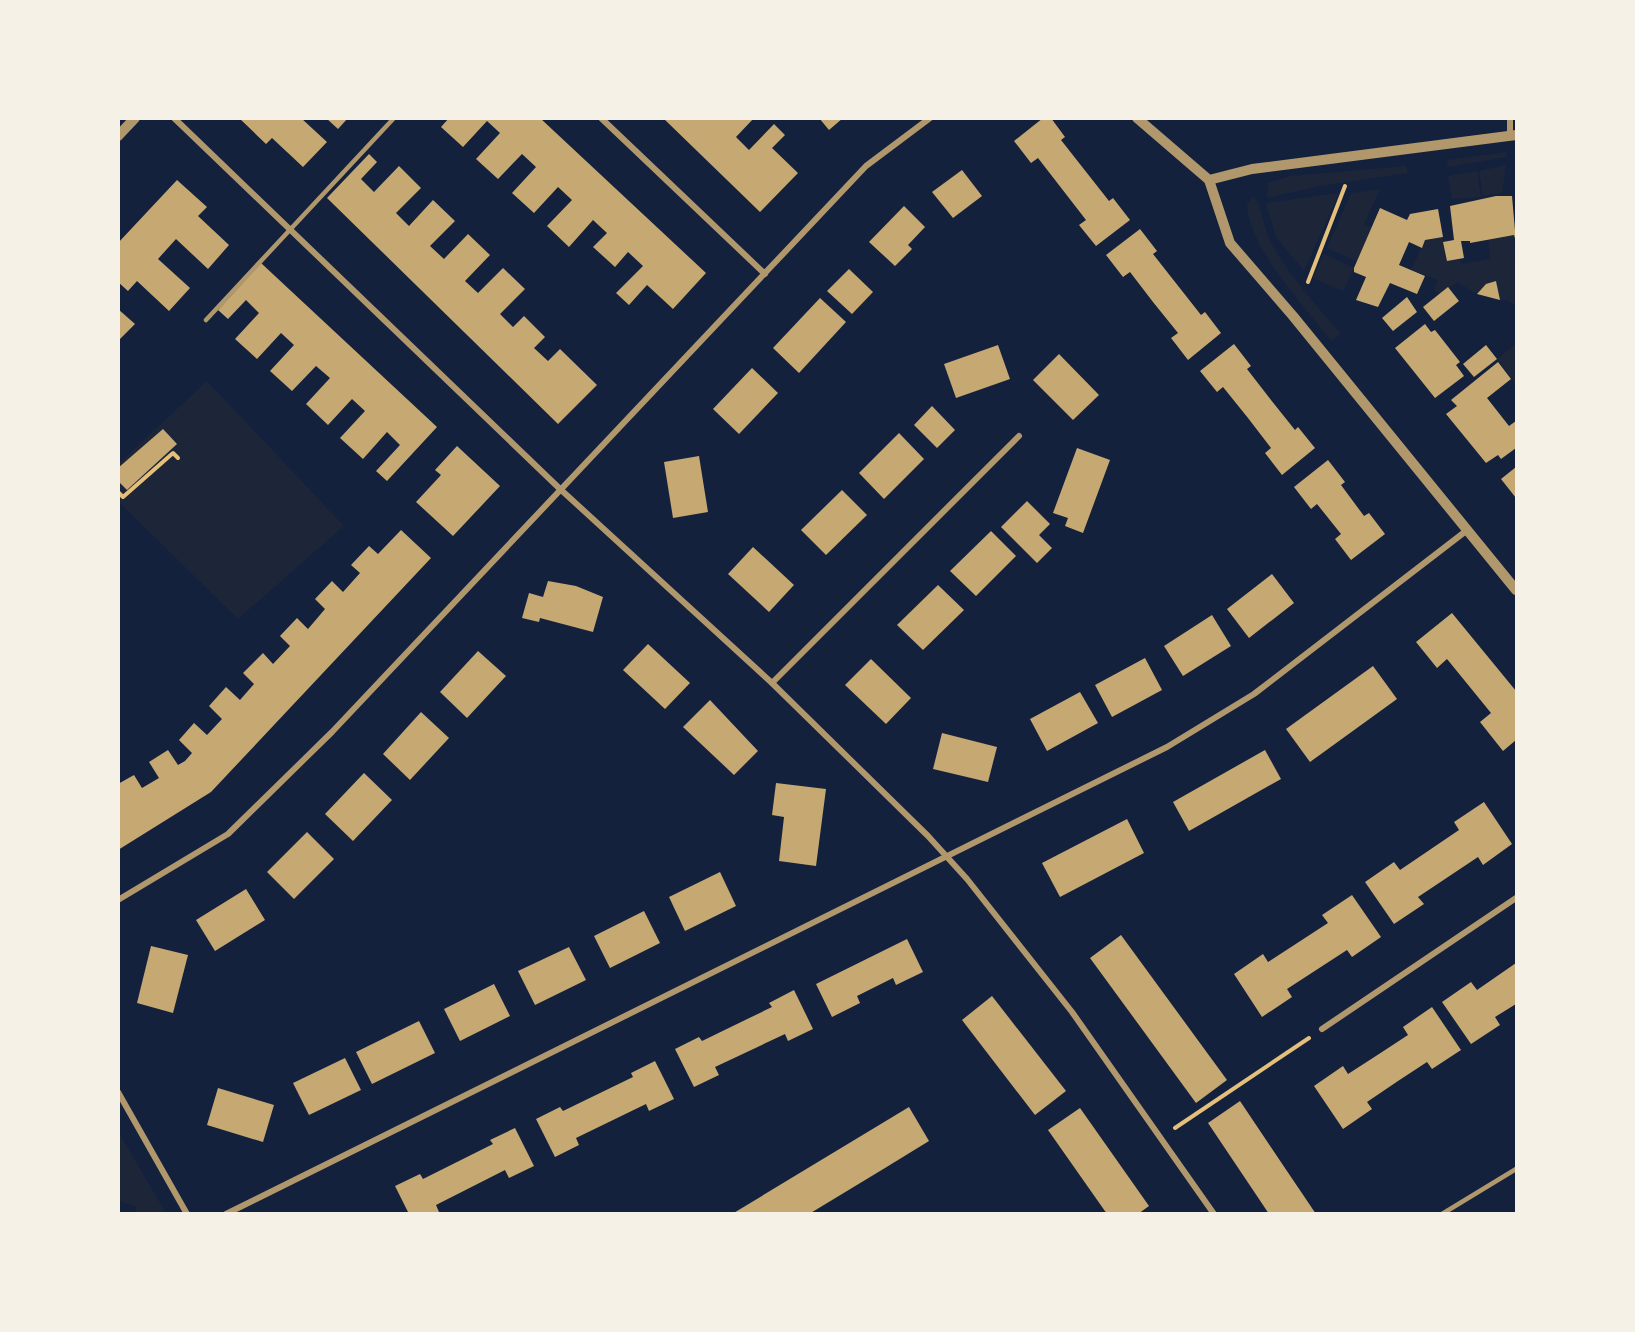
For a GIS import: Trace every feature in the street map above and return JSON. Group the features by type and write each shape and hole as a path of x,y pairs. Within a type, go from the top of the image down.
{"street":[{"path":"118,136 135,118"},
{"path":"174,118 559,488 772,683 946,856 1072,1012 1214,1214"},
{"path":"601,118 765,274"},
{"path":"118,900 228,834 332,732 559,488 866,166 930,118"},
{"path":"1137,118 1209,180 1230,243 1293,316 1516,590"},
{"path":"1209,180 1252,169 1513,136 1510,118"},
{"path":"772,683 1019,435"},
{"path":"226,1214 1167,747 1254,694 1466,531"},
{"path":"1322,1029 1516,898"},
{"path":"118,1092 187,1214"}],"lane":[{"path":"206,320 394,118"},
{"path":"1442,1214 1516,1169"}],"path":[{"path":"1308,282 1345,186"},
{"path":"118,492 123,496 173,453 178,458"},
{"path":"1162,1137 1322,1029"}],"shaded area":[{"path":"1506,152 1506,157 1448,167 1447,160"},
{"path":"1506,165 1502,193 1483,196 1479,171"},
{"path":"1406,166 1408,173 1320,186 1267,198 1268,183 1290,176"},
{"path":"1477,171 1481,197 1452,199 1448,176"},
{"path":"1380,189 1364,224 1372,228 1358,262 1327,248 1351,193"},
{"path":"1339,193 1304,271 1276,237 1266,203"},
{"path":"1253,197 1259,206 1268,235 1277,253 1303,289 1341,334 1331,341 1280,276 1257,239 1247,204"},
{"path":"1514,235 1516,307 1507,300 1500,300 1496,281 1486,284 1477,294 1457,282 1441,294 1434,290 1438,280 1411,270 1425,240 1443,237 1447,261 1460,258 1461,264 1491,259 1488,240"},
{"path":"1324,254 1354,268 1343,291 1313,278"},
{"path":"1516,344 1516,384 1497,359"},
{"path":"207,381 344,526 238,619 119,502 119,463"},
{"path":"119,1133 166,1213 135,1213 137,1207 119,1201"}],"building":[{"path":"239,118 301,118 327,142 303,167 272,138 266,144"},
{"path":"326,118 348,118 338,129"},
{"path":"449,118 540,118 706,273 673,309 647,285 629,305 616,293 643,266 628,252 615,267 593,247 607,233 593,220 569,247 547,226 572,200 558,187 534,213 512,193 536,167 522,154 498,179 476,159 500,133 487,121 463,147 441,127"},
{"path":"663,118 754,118 736,137 749,150 774,124 785,135 772,148 798,173 760,212"},
{"path":"819,118 843,118 829,130"},
{"path":"1043,118 1051,118 1065,137 1061,140 1109,201 1113,198 1130,220 1096,246 1079,225 1086,220 1038,158 1031,163 1014,141"},
{"path":"369,154 377,162 361,179 374,192 399,166 421,188 396,213 409,226 433,200 455,221 430,246 444,259 468,234 490,255 465,281 478,293 503,268 525,289 500,314 513,327 524,316 545,337 534,348 548,361 560,349 597,385 558,424 327,198"},
{"path":"962,170 982,196 953,218 932,192"},
{"path":"177,180 207,207 198,216 229,245 208,269 176,239 158,259 190,288 169,311 137,281 128,291 118,282 118,243"},
{"path":"1496,196 1512,196 1516,242 1514,235 1470,243 1470,241 1461,241 1464,258 1447,261 1443,242 1454,240 1450,206"},
{"path":"904,206 925,227 908,245 912,249 895,266 869,242"},
{"path":"1380,208 1407,220 1410,214 1438,209 1443,237 1425,240 1422,248 1409,242 1399,265 1425,276 1417,294 1390,283 1378,307 1356,300 1366,277 1354,272 1354,268"},
{"path":"1140,229 1157,251 1153,254 1201,315 1205,312 1221,333 1188,360 1171,338 1178,333 1130,272 1123,277 1106,255"},
{"path":"261,263 437,427 387,481 376,471 400,445 387,432 363,459 340,438 365,411 352,399 328,425 306,404 330,378 316,366 292,391 270,371 294,345 281,333 257,359 235,339 259,313 246,300 228,319 218,310"},
{"path":"849,269 873,292 852,314 827,291"},
{"path":"1496,281 1500,300 1477,294 1486,284"},
{"path":"1448,287 1459,301 1434,321 1423,307"},
{"path":"1407,297 1417,312 1393,331 1382,318"},
{"path":"820,298 846,322 799,373 773,348"},
{"path":"118,309 135,324 118,341"},
{"path":"1425,324 1431,332 1435,330 1460,362 1456,365 1464,376 1435,398 1395,348"},
{"path":"1234,344 1251,366 1247,369 1271,400 1295,430 1298,427 1315,448 1282,475 1265,453 1271,448 1248,418 1223,387 1217,392 1200,371"},
{"path":"998,345 1010,379 956,398 944,364"},
{"path":"1486,345 1497,359 1474,377 1463,364"},
{"path":"1059,354 1099,395 1073,420 1033,380"},
{"path":"1498,362 1511,379 1487,398 1509,426 1516,421 1516,448 1501,459 1498,455 1486,463 1446,414 1457,406 1451,400"},
{"path":"752,368 778,393 739,434 713,409"},
{"path":"932,406 955,430 937,448 914,425"},
{"path":"163,429 177,444 127,490 118,481 118,468"},
{"path":"899,433 924,459 884,499 859,473"},
{"path":"457,446 500,486 453,536 416,502 441,475 435,470"},
{"path":"1077,448 1110,460 1083,533 1065,526 1068,518 1053,513"},
{"path":"699,456 708,512 673,518 664,462"},
{"path":"1328,460 1345,482 1341,485 1364,516 1369,513 1385,534 1351,560 1335,539 1341,534 1317,504 1311,509 1294,487"},
{"path":"1516,467 1516,498 1501,479"},
{"path":"842,490 867,515 826,555 801,530"},
{"path":"1027,501 1050,524 1039,535 1052,548 1037,563 1001,527"},
{"path":"401,530 431,558 211,792 118,850 118,784 134,775 142,788 159,778 149,762 168,750 178,765 185,761 192,753 179,740 194,723 207,735 222,719 209,706 226,687 240,700 254,684 243,673 263,653 273,664 290,646 280,636 297,618 308,629 325,609 315,599 332,581 343,592 360,573 351,565 369,546 378,554"},
{"path":"991,531 1016,556 976,596 950,571"},
{"path":"753,547 794,585 769,612 728,574"},
{"path":"1272,574 1294,603 1249,638 1227,609"},
{"path":"548,581 576,586 603,597 593,632 540,618 539,622 522,618 529,593 543,597"},
{"path":"938,585 964,610 923,650 897,625"},
{"path":"1452,613 1516,691 1516,740 1503,751 1480,722 1491,713 1447,659 1437,668 1416,642"},
{"path":"1212,615 1231,646 1183,676 1164,646"},
{"path":"648,644 690,683 665,709 623,670"},
{"path":"478,651 506,676 467,718 440,692"},
{"path":"1145,658 1162,690 1112,717 1095,685"},
{"path":"871,659 911,698 886,724 845,685"},
{"path":"1373,666 1397,699 1310,762 1286,729"},
{"path":"1080,692 1098,723 1047,751 1030,719"},
{"path":"710,700 758,751 734,775 683,727"},
{"path":"421,712 449,738 410,780 383,754"},
{"path":"942,733 997,747 988,782 933,769"},
{"path":"1265,750 1281,779 1189,831 1173,802"},
{"path":"364,773 392,800 353,841 325,814"},
{"path":"776,783 826,789 816,866 779,861 784,817 772,815"},
{"path":"1484,802 1512,844 1483,865 1478,857 1418,897 1424,904 1394,924 1365,882 1394,862 1400,870 1459,830 1454,822"},
{"path":"1127,819 1144,853 1060,897 1042,863"},
{"path":"307,832 334,859 294,899 267,872"},
{"path":"720,872 736,906 685,931 669,897"},
{"path":"246,889 265,920 215,951 196,920"},
{"path":"1352,895 1381,937 1352,957 1347,950 1287,989 1292,997 1262,1017 1234,974 1263,954 1268,962 1328,923 1322,915"},
{"path":"644,911 660,943 610,968 594,936"},
{"path":"1121,935 1227,1080 1196,1103 1090,958"},
{"path":"907,939 923,972 896,985 893,978 857,996 860,1003 832,1017 816,984"},
{"path":"151,946 188,955 173,1013 137,1003"},
{"path":"569,947 586,980 535,1005 518,971"},
{"path":"1516,963 1516,1004 1495,1017 1500,1025 1471,1044 1442,1002 1471,982 1477,990"},
{"path":"494,984 510,1016 460,1041 444,1009"},
{"path":"794,990 813,1029 788,1041 785,1034 715,1067 719,1075 694,1087 675,1049 699,1037 702,1041 772,1007 769,1003"},
{"path":"992,996 1066,1091 1035,1115 962,1020"},
{"path":"1432,1007 1461,1050 1432,1069 1427,1062 1398,1081 1367,1102 1372,1109 1343,1129 1314,1086 1343,1066 1348,1074 1408,1035 1403,1027"},
{"path":"419,1021 435,1053 372,1084 356,1052"},
{"path":"345,1058 361,1090 309,1115 293,1083"},
{"path":"655,1061 674,1099 649,1111 646,1104 576,1138 579,1145 555,1157 536,1119 560,1107 563,1111 633,1077 631,1073"},
{"path":"218,1088 274,1105 263,1142 207,1125"},
{"path":"1240,1101 1316,1214 1269,1214 1208,1123"},
{"path":"909,1107 929,1141 809,1214 732,1214"},
{"path":"1080,1108 1149,1206 1138,1214 1107,1214 1048,1130"},
{"path":"515,1128 534,1166 509,1178 505,1170 436,1205 439,1212 437,1214 409,1214 395,1186 420,1174 423,1179 493,1144 490,1140"}]}
